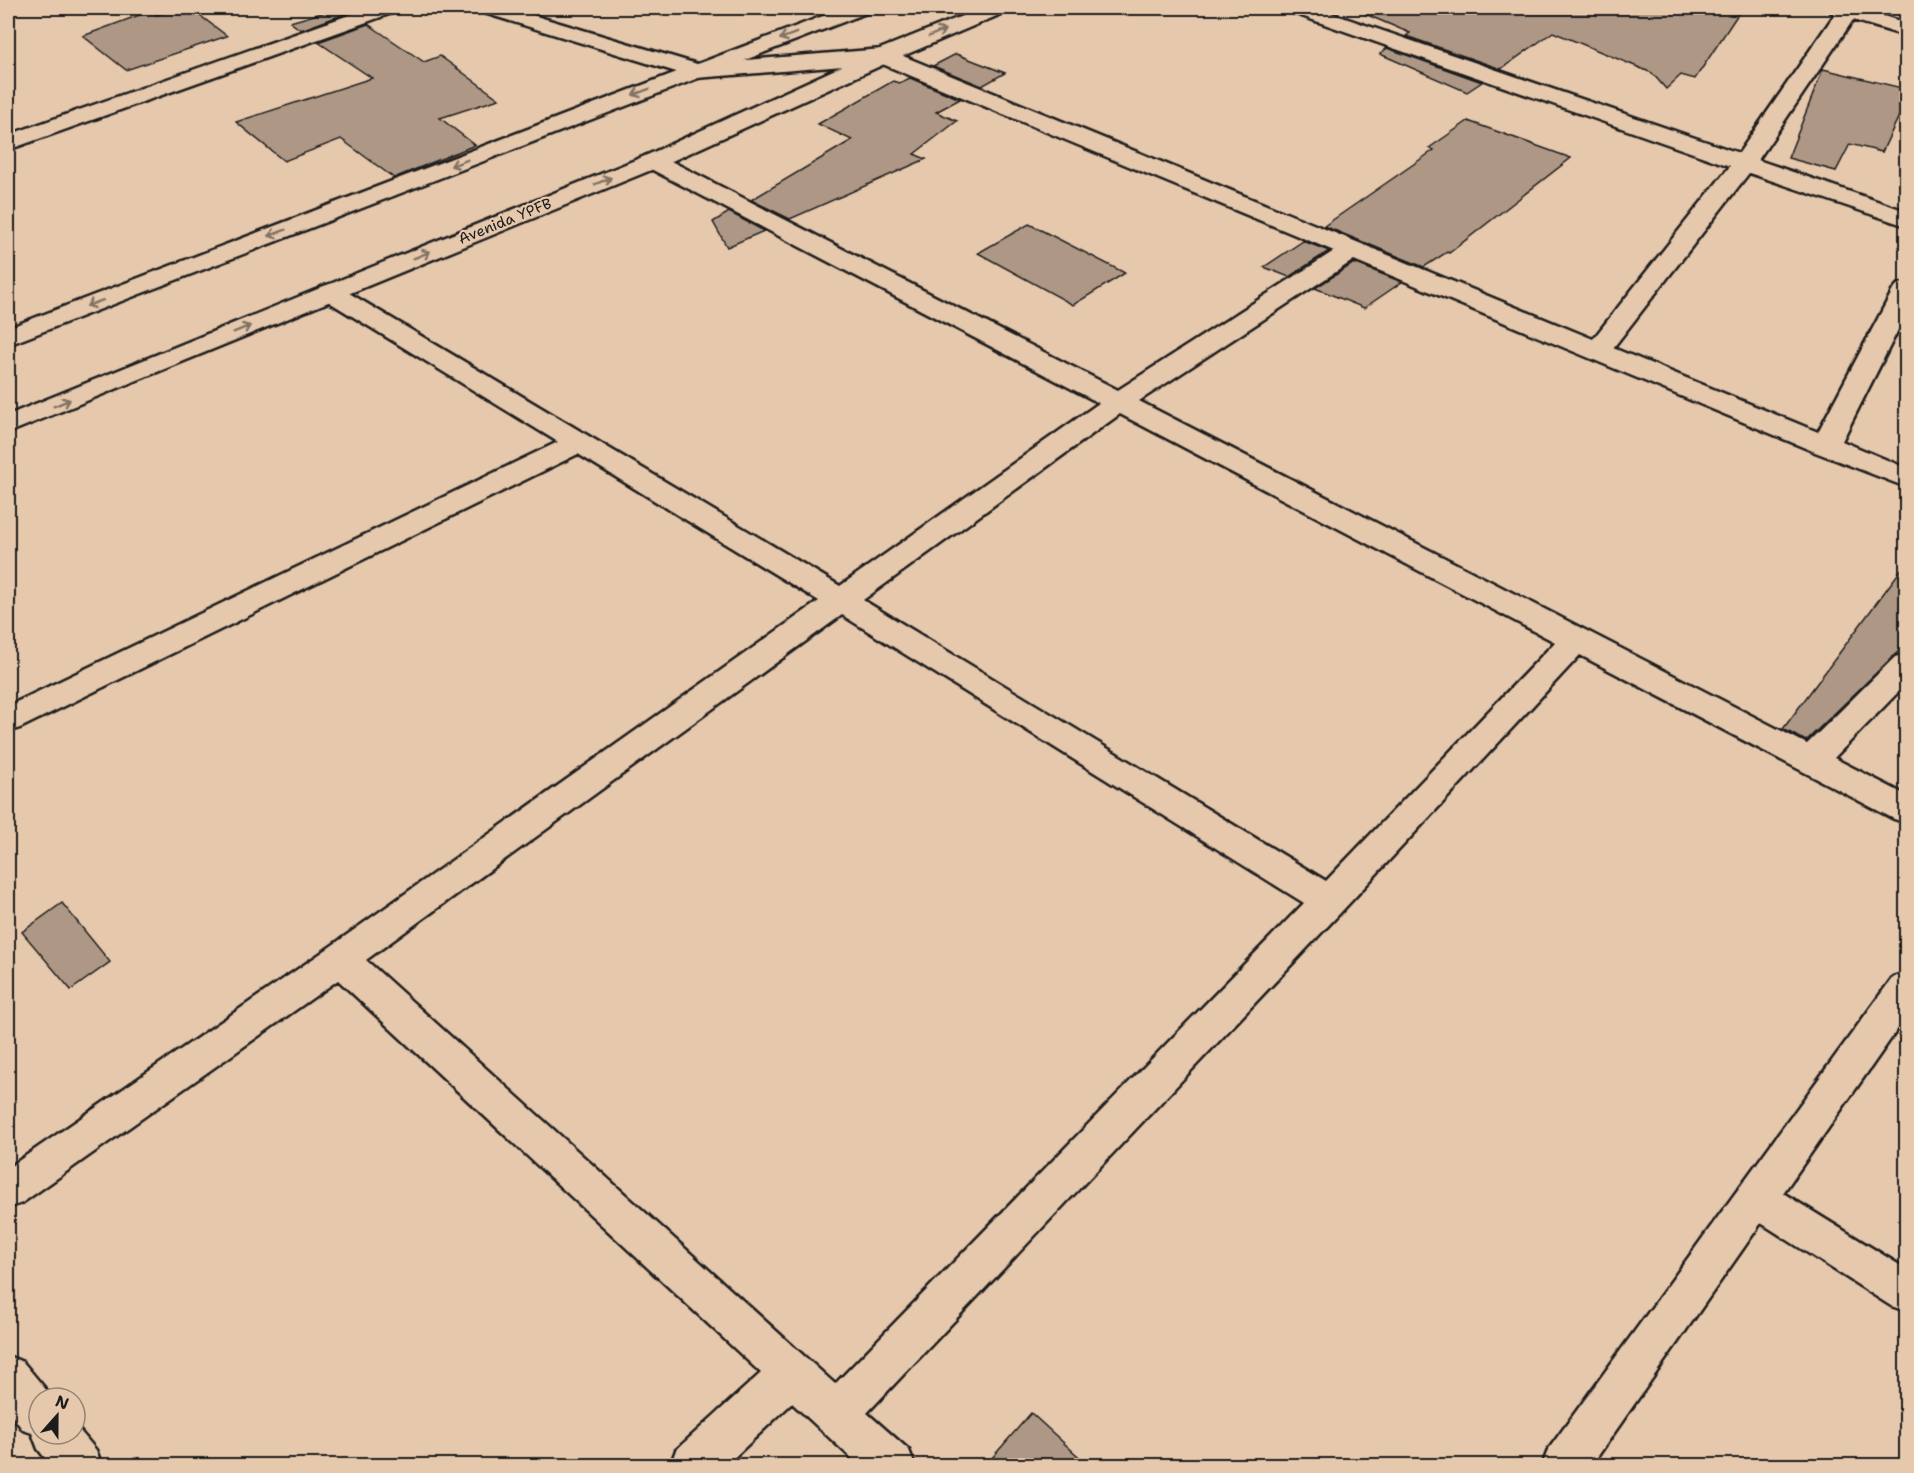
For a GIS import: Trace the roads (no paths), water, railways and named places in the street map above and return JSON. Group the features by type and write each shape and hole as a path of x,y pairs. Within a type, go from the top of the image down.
{"street":[{"path":"8,143 388,8"},
{"path":"488,8 696,71 883,56 1906,478"},
{"path":"8,337 862,8"},
{"name":"Avenida YPFB","path":"8,425 653,160 883,56 999,8"},
{"path":"1297,8 1906,219"},
{"path":"1597,351 1745,162 1843,9 1906,30"},
{"path":"653,160 1906,810"},
{"path":"8,1190 340,959 1119,402 1352,250"},
{"path":"1825,446 1906,290"},
{"path":"330,292 842,601 1329,901"},
{"path":"8,720 579,443"},
{"path":"836,1414 1329,901 1575,640"},
{"path":"1811,761 1906,665"},
{"path":"340,959 893,1466"},
{"path":"1564,1466 1906,988"},
{"path":"1756,1198 1906,1292"},
{"path":"692,1466 793,1373"},
{"path":"8,1377 27,1400"},
{"path":"64,1446 80,1466"}]}
